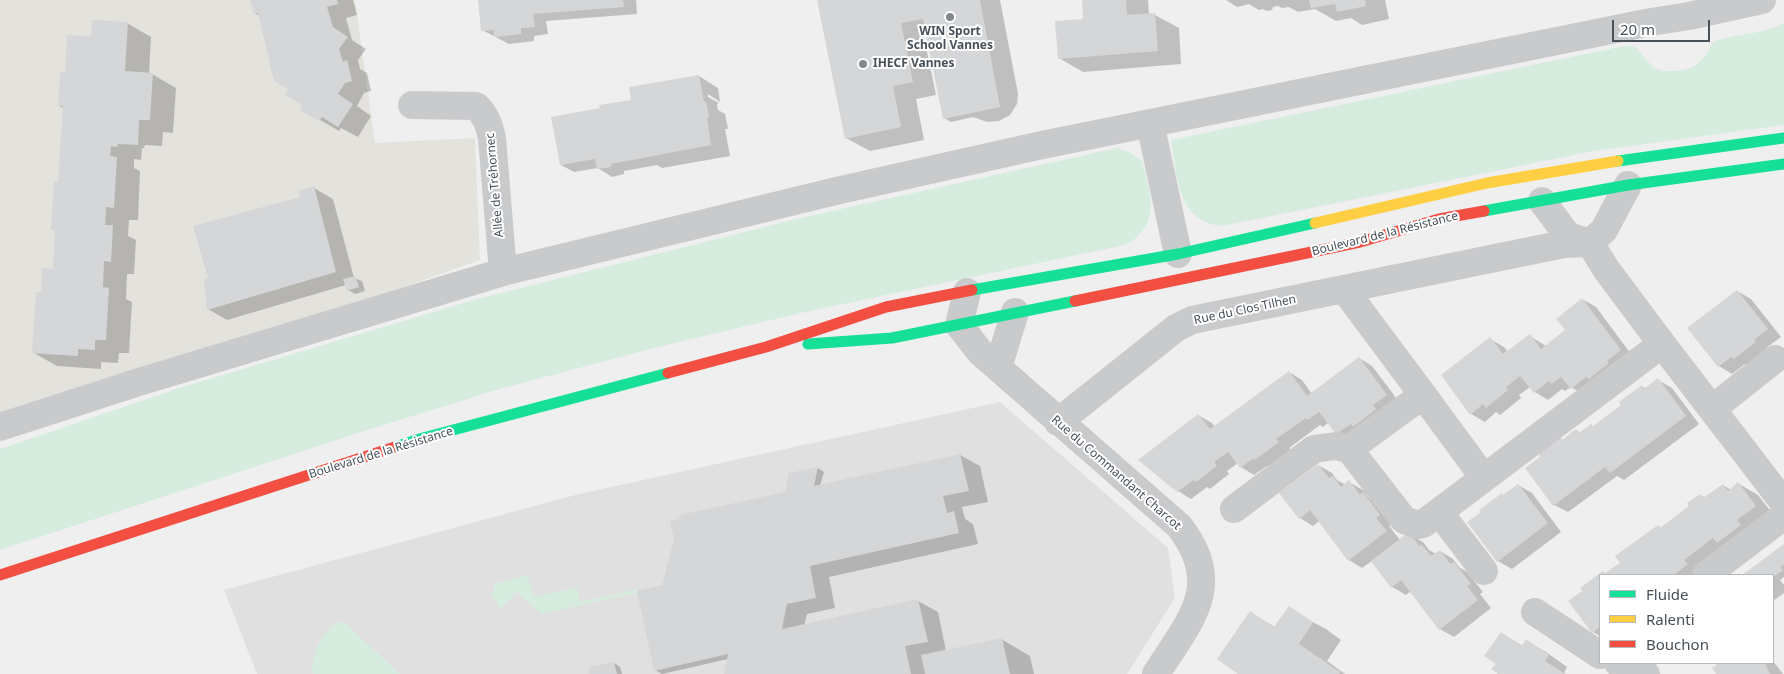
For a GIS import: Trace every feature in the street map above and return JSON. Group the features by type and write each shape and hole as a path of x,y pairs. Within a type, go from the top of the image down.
{"main road":[{"name":"Boulevard de la Résistance","path":"0,574 423,438 766,347 886,307 1178,254 1488,183 1604,163 1784,138"},
{"name":"Boulevard de la Résistance","path":"766,347 892,338 1360,242 1439,219 1628,185 1784,164"}],"street":[{"path":"0,428 139,382 503,272 836,191 1150,123 1762,0"},
{"name":"Allée de Tréhornec","path":"412,105 476,106 484,114 490,125 503,272"},
{"path":"1150,123 1178,254"},
{"path":"1590,243 1604,230 1628,185"},
{"path":"1542,201 1568,236 1590,243 1606,269 1784,503"},
{"name":"Rue du Clos Tilhen","path":"1058,422 1176,328 1192,320 1564,244 1590,243"},
{"path":"1344,290 1484,478"},
{"path":"959,325 967,292"},
{"path":"998,368 1015,312"},
{"name":"Rue du Commandant Charcot","path":"959,325 980,352 1179,526 1189,540 1197,555 1201,573 1201,591 1196,611 1156,674"},
{"path":"1234,509 1314,449 1336,446 1349,449 1404,520 1418,525 1424,524 1662,344"},
{"path":"1712,409 1775,359"},
{"path":"1349,449 1423,395"},
{"path":"1439,512 1484,571"},
{"path":"1707,574 1784,516"},
{"path":"1535,612 1599,654"},
{"path":"1621,664 1646,674"}],"shaded area":[{"path":"0,0 355,0 375,143 475,138 480,260 139,382 0,416"},
{"path":"1000,402 1168,548 1175,598 1127,674 257,674 224,590 579,494"}],"green space":[{"path":"1784,23 1784,125 1594,151 1222,226 1207,223 1196,216 1182,195 1178,182 1171,140 1624,46 1635,47 1657,69 1680,71 1692,67 1702,60 1713,42 1767,30"},
{"path":"1117,148 1129,152 1142,161 1149,190 1151,210 1145,228 1137,237 1125,245 805,312 662,346 503,388 361,432 0,550 0,449 183,387 477,299 796,219"},
{"path":"527,575 535,597 577,587 580,602 637,589 637,593 541,614 517,592 501,609 492,594 495,584"},
{"path":"343,621 400,674 313,674 314,658 319,642 329,629"}],"building":[{"path":"250,0 337,0 338,4 327,7 333,27 348,37 339,49 343,62 347,60 352,81 345,83 338,94 353,104 338,127 322,117 319,121 300,110 302,105 285,95 288,89 274,81 258,13 254,14"},
{"path":"478,0 623,0 624,7 533,14 535,27 521,28 521,34 494,37 494,30 481,31"},
{"path":"817,0 980,0 1000,107 943,119 923,19 901,23 913,82 893,86 901,127 845,139"},
{"path":"1082,0 1126,0 1127,15 1155,13 1158,51 1058,59 1055,21 1083,19"},
{"path":"1309,0 1365,0 1366,6 1337,12 1335,4 1311,8"},
{"path":"92,20 128,22 125,71 153,73 150,120 139,120 138,145 118,144 117,147 111,146 110,156 117,157 114,208 106,207 105,225 113,225 111,262 104,261 103,287 109,288 106,340 95,340 95,350 78,349 78,356 32,353 36,292 41,292 42,268 53,269 55,230 51,230 54,182 58,182 63,106 58,106 60,72 65,72 67,35 91,36"},
{"path":"699,75 709,118 707,118 711,145 611,164 611,167 597,169 595,159 560,165 551,117 600,108 599,105 631,100 629,87"},
{"path":"314,186 336,272 207,310 204,279 208,278 193,226 300,197 299,191"},
{"path":"355,276 359,287 347,291 343,279"},
{"path":"1737,290 1768,329 1754,340 1756,342 1734,359 1731,357 1718,367 1687,328"},
{"path":"1582,298 1621,350 1607,361 1609,363 1589,379 1586,377 1571,389 1561,377 1551,384 1549,381 1534,393 1520,376 1506,387 1508,390 1486,408 1483,404 1470,415 1441,375 1490,337 1503,354 1530,334 1541,349 1565,330 1556,319"},
{"path":"1359,357 1387,395 1373,405 1376,409 1353,427 1351,424 1336,434 1319,412 1308,420 1306,418 1276,439 1279,442 1255,460 1254,458 1240,468 1228,452 1214,462 1217,466 1196,482 1194,480 1177,492 1138,460 1198,414 1210,429 1289,371 1307,396"},
{"path":"1658,378 1686,416 1610,473 1605,467 1553,506 1525,468 1540,457 1538,453 1560,436 1562,440 1576,429 1579,433 1591,424 1593,426 1621,405 1619,402 1642,385 1644,389"},
{"path":"960,454 969,491 943,496 947,513 954,511 959,533 810,566 816,598 787,604 782,629 918,599 928,642 905,646 911,674 724,674 728,654 654,671 637,591 662,585 674,539 670,521 679,519 680,515 785,492 789,473 818,467 814,486"},
{"path":"1318,464 1329,478 1333,476 1341,487 1349,480 1360,495 1363,492 1380,515 1376,518 1387,531 1348,561 1310,510 1299,519 1279,493"},
{"path":"1738,482 1756,506 1737,520 1741,525 1717,543 1713,538 1684,560 1688,564 1676,574 1599,574 1599,628 1592,633 1568,601 1582,591 1580,588 1603,571 1605,573 1620,563 1615,556 1658,525 1660,528 1689,506 1687,503 1700,494 1703,498 1723,484 1728,491"},
{"path":"1518,484 1548,523 1497,562 1467,522 1481,512 1479,510"},
{"path":"1409,532 1419,546 1422,545 1431,556 1440,550 1450,564 1454,562 1471,584 1467,586 1478,600 1439,630 1401,580 1391,588 1371,561"},
{"path":"1784,544 1784,565 1780,567 1783,570 1774,576 1774,574 1743,574"},
{"path":"1289,606 1313,622 1299,644 1340,672 1339,674 1238,674 1217,659 1250,611 1274,627"},
{"path":"1501,632 1522,646 1526,639 1549,655 1545,661 1565,674 1498,674 1491,669 1496,664 1484,656"},
{"path":"1002,638 1010,674 925,674 921,655"},
{"path":"614,662 617,674 589,674 590,667"},
{"path":"1765,664 1770,674 1716,674 1712,668 1717,665"}],"traffic: fast":[{"path":"1618,161 1784,138"},
{"path":"1484,211 1628,185 1784,164"},
{"path":"972,290 1178,254 1315,223"},
{"path":"808,344 892,338 1075,301"},
{"path":"395,447 668,373"}],"traffic: slow":[{"path":"1315,223 1487,183 1618,161"}],"traffic: jam":[{"path":"1075,301 1360,242 1439,219 1484,211"},
{"path":"668,373 766,347 886,307 972,290"},
{"path":"0,575 395,447"}],"place":[{"name":"WIN Sport School Vannes","path":"950,17"},
{"name":"IHECF Vannes","path":"863,64"}]}
